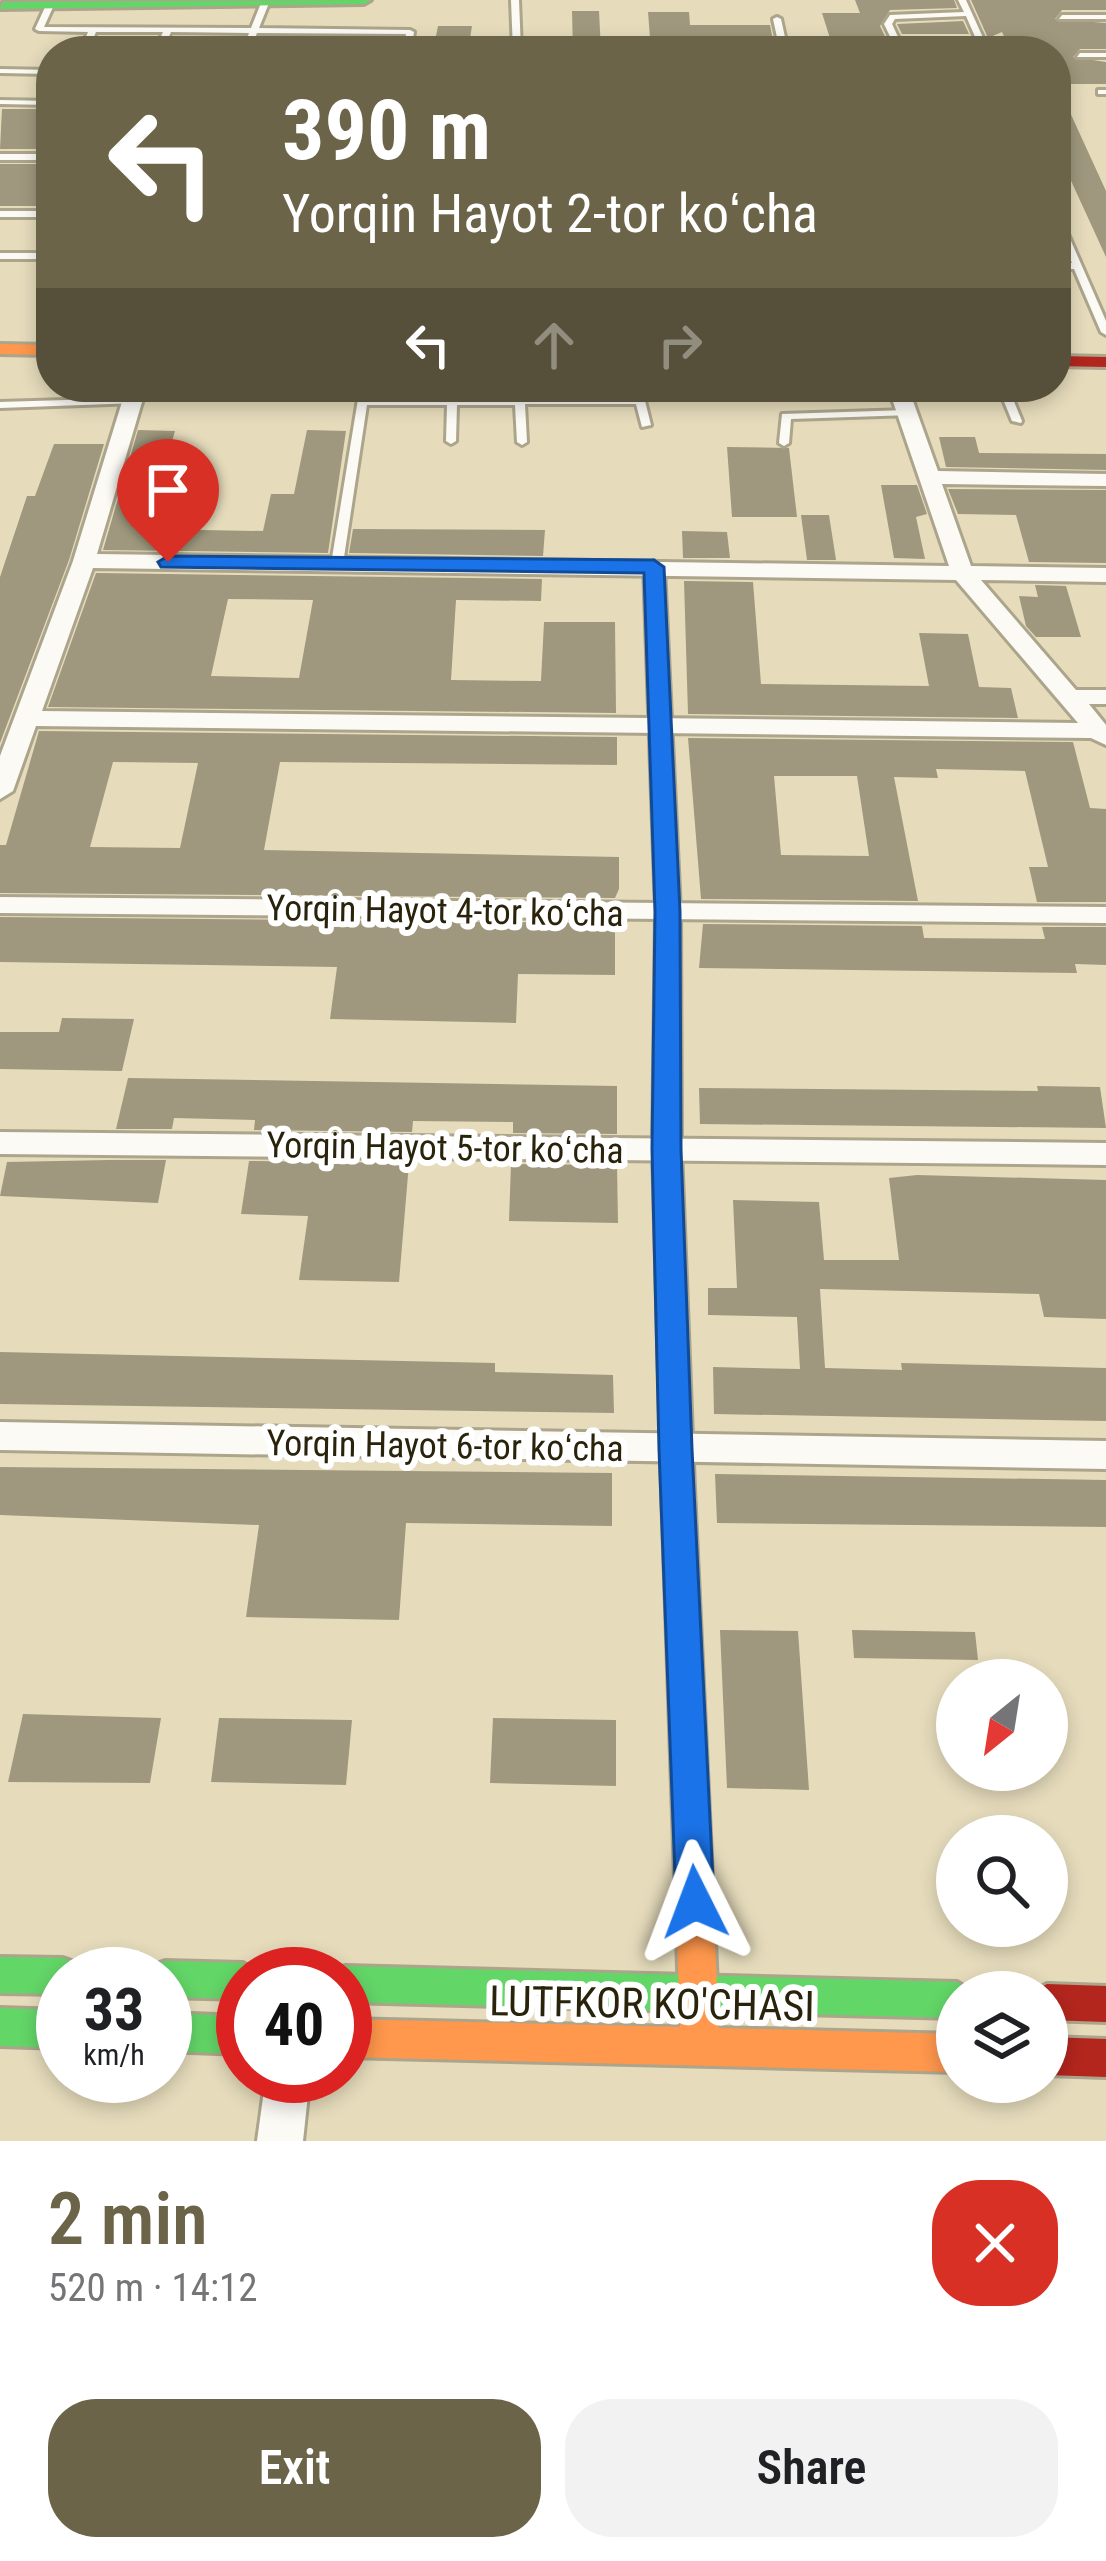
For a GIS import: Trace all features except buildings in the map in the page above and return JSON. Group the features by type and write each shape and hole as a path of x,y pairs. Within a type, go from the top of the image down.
{"street":[{"path":"3,5 364,0"},
{"path":"0,349 36,350"},
{"path":"1071,361 1106,362"},
{"path":"0,369 36,369"},
{"path":"1071,379 1106,379"},
{"path":"0,791 84,561 132,402"},
{"path":"903,402 962,572 1102,736"},
{"path":"928,477 1106,480"},
{"path":"84,561 1106,575"},
{"path":"654,567 668,912 667,1149 676,1449 700,2046"},
{"path":"1068,697 1106,697"},
{"path":"26,718 1102,736"},
{"name":"Yorqin Hayot 4-tor koʻcha","path":"0,905 1106,915"},
{"name":"Yorqin Hayot 5-tor koʻcha","path":"0,1143 1106,1154"},
{"name":"Yorqin Hayot 6-tor koʻcha","path":"0,1436 1106,1455"},
{"path":"0,1975 36,1976"},
{"name":"LUTFKOR KO'CHASI","path":"372,1985 936,1999"},
{"path":"1068,2003 1106,2004"},
{"path":"0,2027 36,2028"},
{"name":"LUTFKOR KO'CHASI","path":"372,2039 936,2052"},
{"path":"1068,2057 1106,2058"},
{"path":"280,2141 285,2103"}],"lane":[{"path":"515,0 516,36"},
{"path":"962,0 978,36"},
{"path":"252,36 265,3"},
{"path":"50,5 39,29 410,32 409,36"},
{"path":"894,36 888,24 893,16 969,14"},
{"path":"1062,17 1106,17"},
{"path":"777,19 781,36"},
{"path":"90,36 93,30"},
{"path":"165,36 168,30"},
{"path":"341,36 342,32"},
{"path":"1080,55 1106,55"},
{"path":"0,71 36,72"},
{"path":"0,102 36,103"},
{"path":"0,158 36,157"},
{"path":"0,214 36,214"},
{"path":"1071,252 1106,332"},
{"path":"0,256 36,256"},
{"path":"1071,266 1077,266"},
{"path":"0,405 50,402"},
{"path":"337,564 363,402 452,402 451,441"},
{"path":"520,402 522,442"},
{"path":"640,402 646,425"},
{"path":"1009,402 1017,422"},
{"path":"784,443 786,416 907,413"}],"traffic: fast":[{"path":"3,6 364,0"},
{"path":"0,1975 36,1976"},
{"path":"192,1980 216,1980"},
{"path":"372,1985 936,1999"},
{"path":"0,2027 36,2028"},
{"path":"192,2033 216,2034"}],"traffic: slow":[{"path":"0,349 36,350"},
{"path":"678,1489 700,2046"},
{"path":"372,2039 936,2052"}],"traffic: jam":[{"path":"1071,361 1106,362"},
{"path":"654,567 668,912 667,1149 678,1489"},
{"path":"1068,2003 1106,2004"},
{"path":"1068,2057 1106,2058"}],"route":[{"path":"168,562 654,567 668,912 667,1149 676,1449 695,1902"}]}
